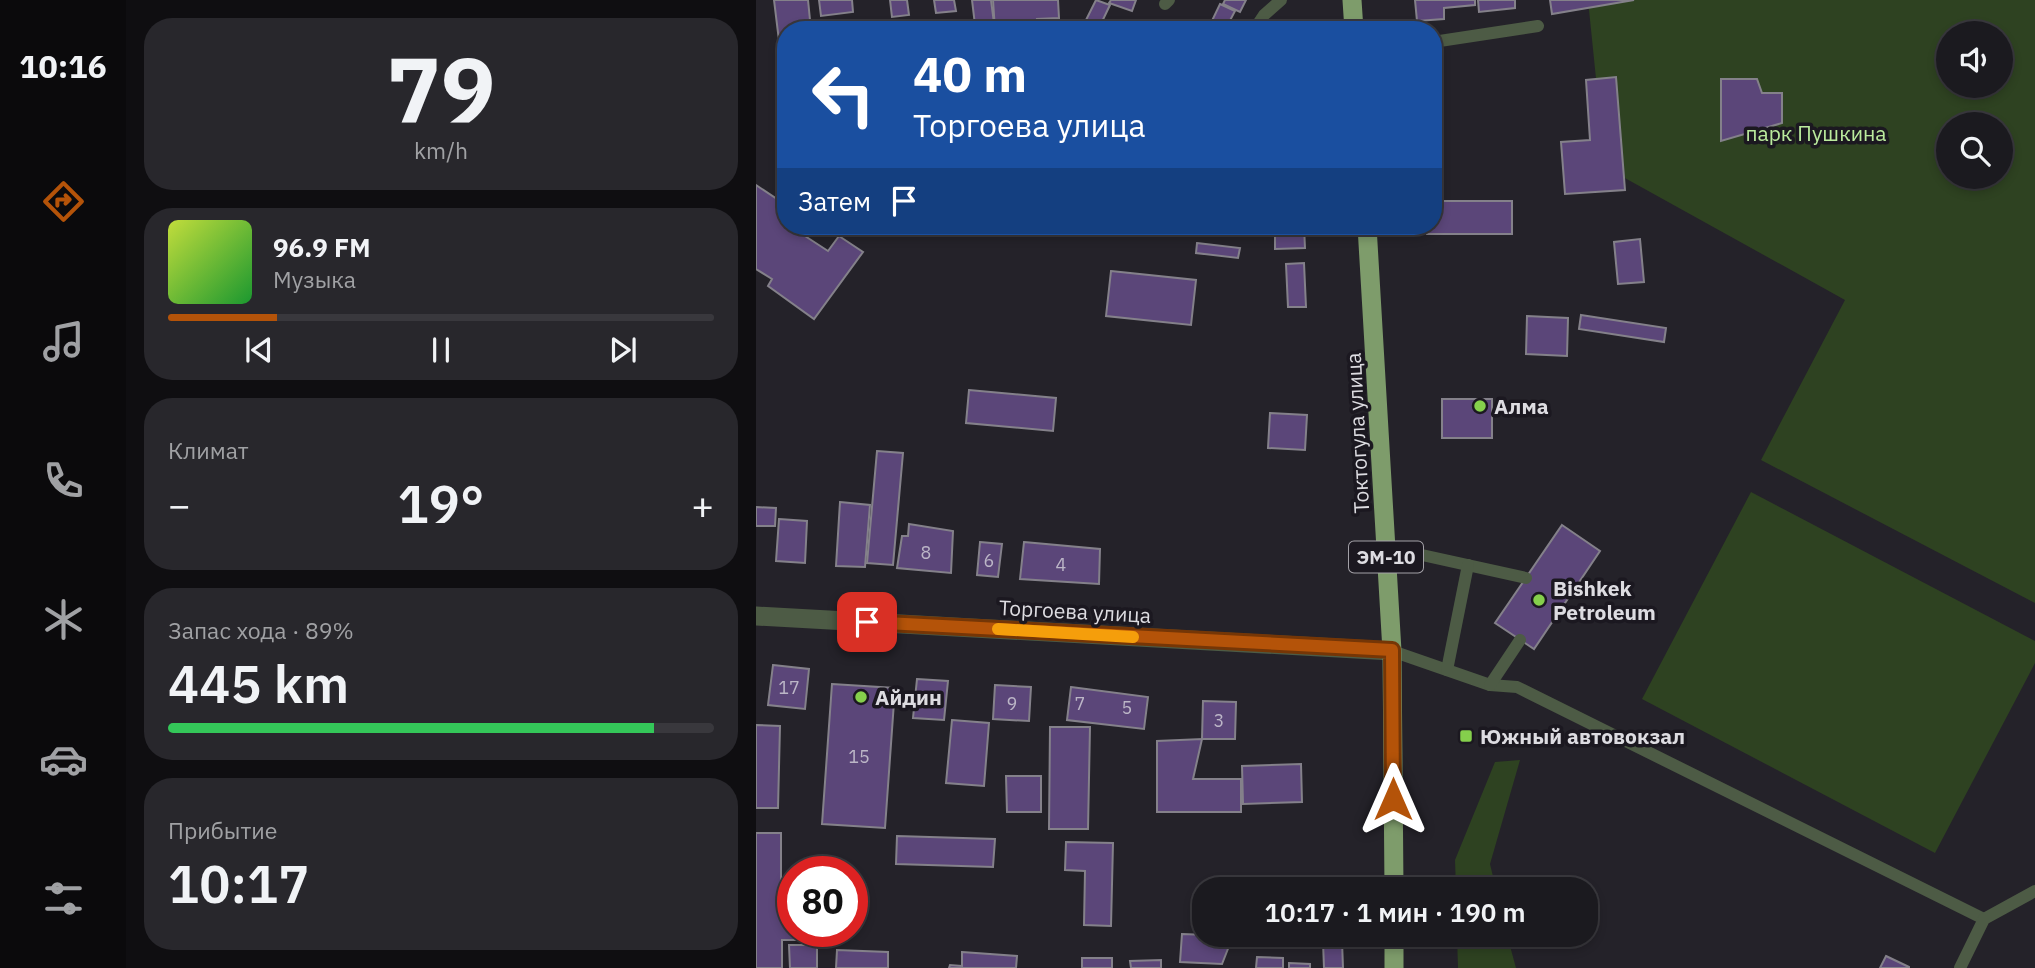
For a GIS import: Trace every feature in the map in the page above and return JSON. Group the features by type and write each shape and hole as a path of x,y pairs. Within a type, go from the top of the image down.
{"highway":[{"path":"1352,0 1353,21"},
{"name":"Токтогула улица","path":"1368,235 1392,650 1394,877"},
{"path":"1394,947 1395,968"}],"street":[{"name":"Торгоева улица","path":"756,616 1392,650"}],"lane":[{"path":"1260,21 1281,0"},
{"path":"1442,41 1538,26"},
{"path":"1387,561 1422,555 1525,578"},
{"path":"1447,670 1468,565"},
{"path":"1490,685 1520,640"},
{"path":"1392,650 1490,685 1517,687 1984,919"},
{"path":"1960,968 1984,919 2035,891"}],"green space":[{"name":"парк Пушкина","path":"1588,0 2035,0 2035,603 1761,460 1845,300 1605,167"},
{"path":"1751,492 2035,641 2035,663 1935,853 1642,699"},
{"path":"1520,760 1490,864 1493,877 1456,877 1455,860 1495,762"},
{"path":"1457,947 1510,947 1516,968 1458,968"}],"building":[{"path":"774,0 808,0 810,21 777,21 777,24"},
{"path":"819,0 852,0 853,12 821,16"},
{"path":"890,0 907,0 909,15 892,17"},
{"path":"934,0 954,0 956,11 936,13"},
{"path":"972,0 991,0 994,21 975,21"},
{"path":"993,0 1058,0 1059,18 994,21"},
{"path":"1096,0 1110,5 1102,21 1086,21"},
{"path":"1111,0 1136,0 1132,11 1109,3"},
{"path":"1225,0 1246,0 1240,12 1223,4"},
{"path":"1415,0 1475,0 1475,5 1444,8 1444,19 1417,21"},
{"path":"1478,0 1515,0 1515,8 1479,12"},
{"path":"1550,0 1634,0 1552,14"},
{"path":"1220,4 1235,11 1230,21 1212,21"},
{"path":"1616,77 1625,190 1565,194 1561,142 1590,140 1586,80"},
{"path":"1721,79 1757,79 1762,93 1782,93 1782,123 1721,141"},
{"path":"756,185 777,199 777,235 806,235 828,251 839,236 863,252 814,319 768,286 772,279 756,269"},
{"path":"1442,201 1512,201 1512,234 1442,234"},
{"path":"1275,235 1304,235 1305,248 1275,249"},
{"path":"1640,239 1644,282 1618,284 1614,242"},
{"path":"1197,243 1240,248 1238,258 1196,253"},
{"path":"1304,263 1306,307 1288,307 1286,264"},
{"path":"1111,271 1196,280 1191,325 1106,316"},
{"path":"1581,315 1666,328 1664,342 1579,329"},
{"path":"1527,316 1568,318 1567,356 1526,354"},
{"path":"969,390 1056,398 1053,431 966,423"},
{"path":"1442,399 1492,399 1492,438 1442,438"},
{"path":"1270,413 1307,415 1305,450 1268,448"},
{"path":"877,451 903,453 893,565 867,563"},
{"path":"840,502 870,505 865,567 836,566"},
{"path":"756,507 776,508 775,526 756,526"},
{"path":"779,519 807,521 805,563 776,561"},
{"path":"909,524 953,531 951,573 897,568 902,536 908,536"},
{"name":"Bishkek Petroleum","path":"1562,525 1600,551 1534,649 1495,623"},
{"path":"980,542 1002,544 998,577 977,575"},
{"path":"1024,542 1100,549 1099,584 1020,579"},
{"path":"773,665 809,669 805,709 768,705"},
{"path":"917,679 948,681 944,720 913,718"},
{"path":"832,684 895,688 885,828 822,824"},
{"path":"995,685 1031,687 1029,721 993,719"},
{"path":"1071,687 1148,697 1144,729 1067,720"},
{"path":"1203,701 1236,702 1235,739 1202,739"},
{"path":"952,720 989,723 984,786 946,783"},
{"path":"756,725 780,726 778,808 756,808"},
{"path":"1050,727 1090,727 1088,829 1049,829"},
{"path":"1202,739 1193,779 1241,779 1241,812 1157,812 1157,741"},
{"path":"1301,764 1302,802 1243,804 1242,766"},
{"path":"1006,776 1041,776 1041,812 1007,812"},
{"path":"756,833 781,833 781,856 777,856 777,947 782,947 782,968 756,968"},
{"path":"897,836 995,839 993,867 896,864"},
{"path":"1066,842 1113,843 1111,926 1084,925 1085,871 1065,870"},
{"path":"1182,934 1192,934 1192,947 1229,947 1222,964 1180,962"},
{"path":"789,947 817,947 817,968 790,968"},
{"path":"1323,947 1342,947 1343,968 1324,968"},
{"path":"837,950 888,952 888,968 836,968"},
{"path":"962,952 1017,956 1016,968 949,968 950,965 962,966"},
{"path":"1886,956 1909,967 1909,968 1880,968"},
{"path":"1257,957 1283,958 1283,968 1256,968"},
{"path":"1082,958 1112,958 1112,968 1082,968"},
{"path":"1161,960 1161,968 1131,968 1130,961"},
{"path":"1289,963 1310,964 1310,968 1289,968"}],"slow traffic":[{"path":"998,629 1133,637"}],"place":[{"name":"Алма","path":"1480,406"},
{"name":"Bishkek Petroleum","path":"1539,600"},
{"name":"Айдин","path":"861,697"},
{"name":"Южный автовокзал","path":"1466,736"}],"route":[{"path":"867,622 1392,650 1393,799"}]}
